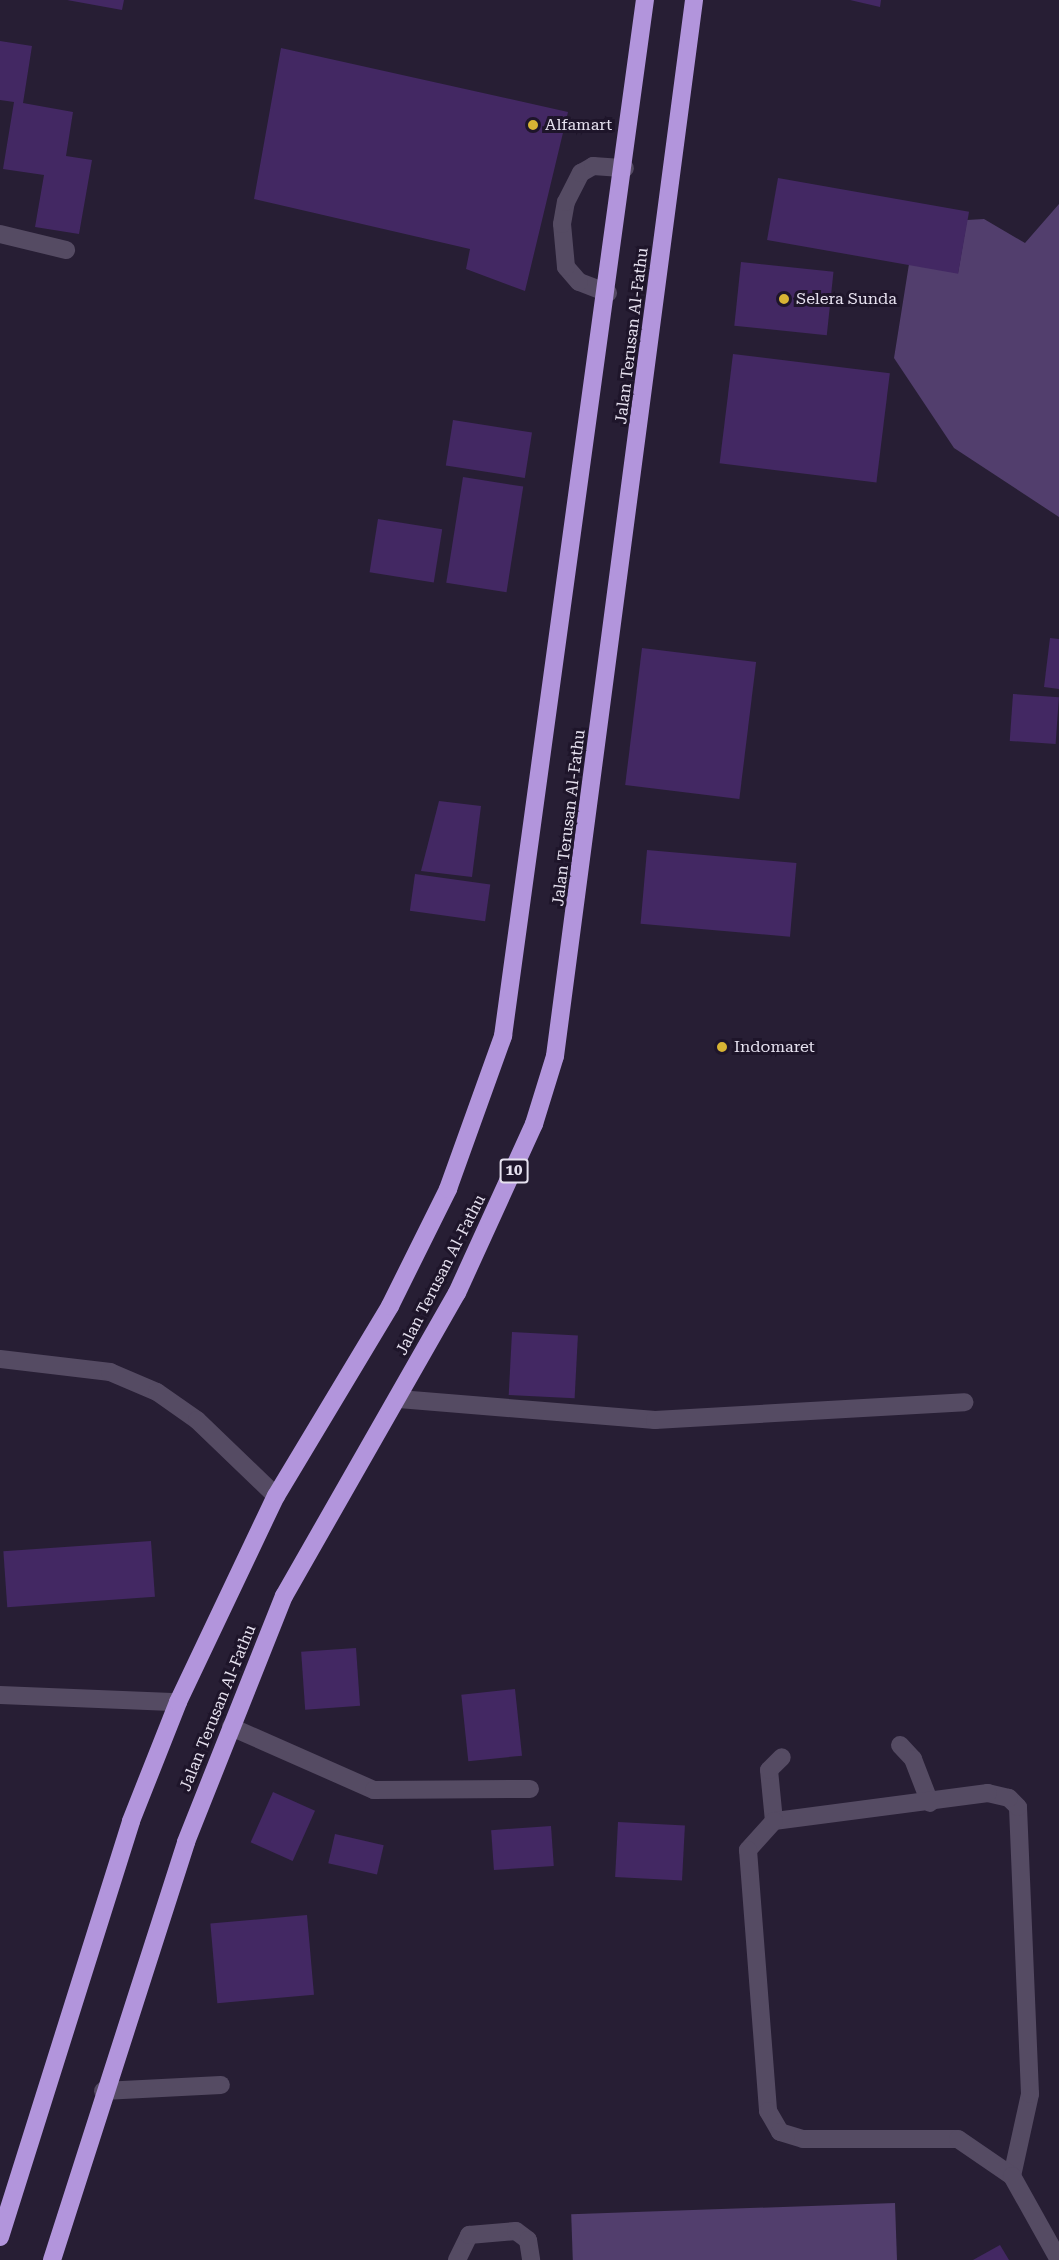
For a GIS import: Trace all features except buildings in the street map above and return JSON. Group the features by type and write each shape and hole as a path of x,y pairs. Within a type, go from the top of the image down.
{"highway":[{"name":"Jalan Terusan Al-Fathu","path":"0,2237 131,1821 178,1702 276,1496 390,1306 433,1221 503,1036 608,293 645,0"},
{"name":"Jalan Terusan Al-Fathu","path":"52,2260 103,2091 186,1842 284,1596 399,1399 494,1219 555,1056 694,0"}],"street":[{"path":"608,293 579,282 566,267 562,224 566,202 581,173 593,166 625,168"},
{"path":"0,234 66,249"},
{"path":"0,1359 110,1372 157,1392 197,1420 276,1496"},
{"path":"399,1399 655,1420 964,1402"},
{"path":"0,1695 178,1702"},
{"path":"231,1727 374,1790 530,1789"},
{"path":"900,1745 913,1759 930,1803"},
{"path":"774,1821 769,1770 782,1757"},
{"path":"1012,2176 1030,2094 1018,1807 1009,1798 988,1793 930,1803 774,1821 748,1850 768,2111 780,2132 803,2139 958,2139 1012,2176 1059,2260"},
{"path":"103,2091 221,2085"},
{"path":"457,2260 469,2235 516,2231 528,2240 531,2260"}],"shaded area":[{"path":"1059,204 1059,517 954,448 894,358 909,264 958,273 967,220 984,219 1025,243"},
{"path":"895,2203 897,2260 573,2260 571,2214"}],"place":[{"name":"Alfamart","path":"533,125"},
{"name":"Selera Sunda","path":"784,299"},
{"name":"Indomaret","path":"722,1047"}]}
